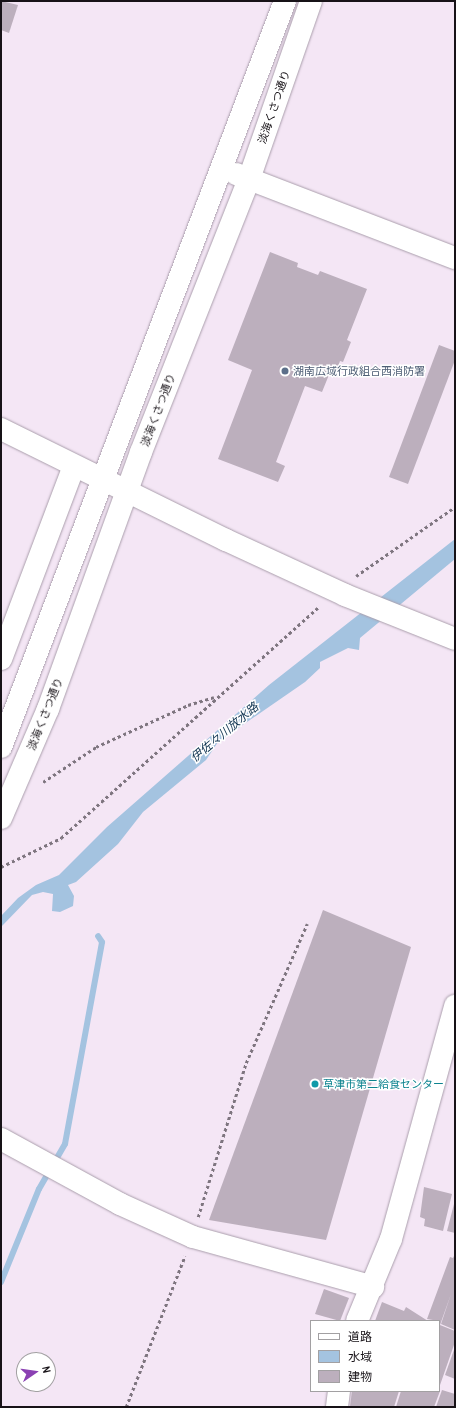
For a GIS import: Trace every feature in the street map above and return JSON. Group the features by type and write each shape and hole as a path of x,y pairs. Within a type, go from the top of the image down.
{"street":[{"path":"1,747 101,478 285,1"},
{"name":"淡海くさつ通り","path":"1,818 48,709 127,490 249,179 311,1"},
{"path":"221,169 455,258"},
{"path":"1,429 74,466 340,592 455,639"},
{"path":"1,659 74,466"},
{"path":"356,1320 373,1287 391,1239 455,1006"},
{"path":"1,1139 65,1175 192,1236 373,1287"},
{"path":"337,1407 339,1392"}],"path":[{"path":"1,867 61,838 217,697 314,612 455,507"},
{"path":"43,782 96,747 188,705 217,697"},
{"path":"126,1407 192,1236 246,1063 307,924"}],"water":[{"name":"伊佐々川放水路","path":"455,539 455,559 360,638 359,650 348,648 320,662 320,668 305,682 218,742 206,760 143,812 118,844 76,882 68,885 74,896 73,906 60,912 52,911 53,894 43,892 32,895 1,927 1,916 18,898 36,885 59,875 107,827 269,685"}],"building":[{"path":"1,1 18,5 9,33 1,30"},
{"path":"270,252 298,263 297,267 318,275 320,271 367,289 347,340 351,342 343,362 340,361 338,367 333,365 322,392 305,386 276,462 285,466 278,482 218,459 252,370 228,360"},
{"path":"439,345 455,351 455,360 408,484 389,477"},
{"name":"草津市第二給食センター","path":"323,910 411,947 326,1240 209,1220"},
{"path":"424,1187 452,1194 443,1231 424,1226 425,1219 420,1217"},
{"path":"455,1204 455,1233 447,1231"},
{"path":"455,1254 455,1330 441,1324 451,1294 440,1325 440,1320 427,1319 450,1257 453,1258"},
{"path":"324,1289 349,1298 340,1320 315,1314"},
{"path":"382,1302 404,1311 406,1307 426,1320 375,1320"},
{"path":"440,1325 455,1331 455,1342 440,1385"},
{"path":"455,1347 455,1379 445,1375"},
{"path":"442,1390 455,1394 455,1407 436,1407"},
{"path":"352,1392 399,1392 394,1407 350,1407"},
{"path":"401,1392 440,1392 434,1407 396,1407"}],"waterway":[{"path":"1,1282 39,1189 65,1144 102,942 98,936"}],"place":[{"name":"湖南広域行政組合西消防署","path":"285,371"},
{"name":"草津市第二給食センター","path":"315,1084"}]}
